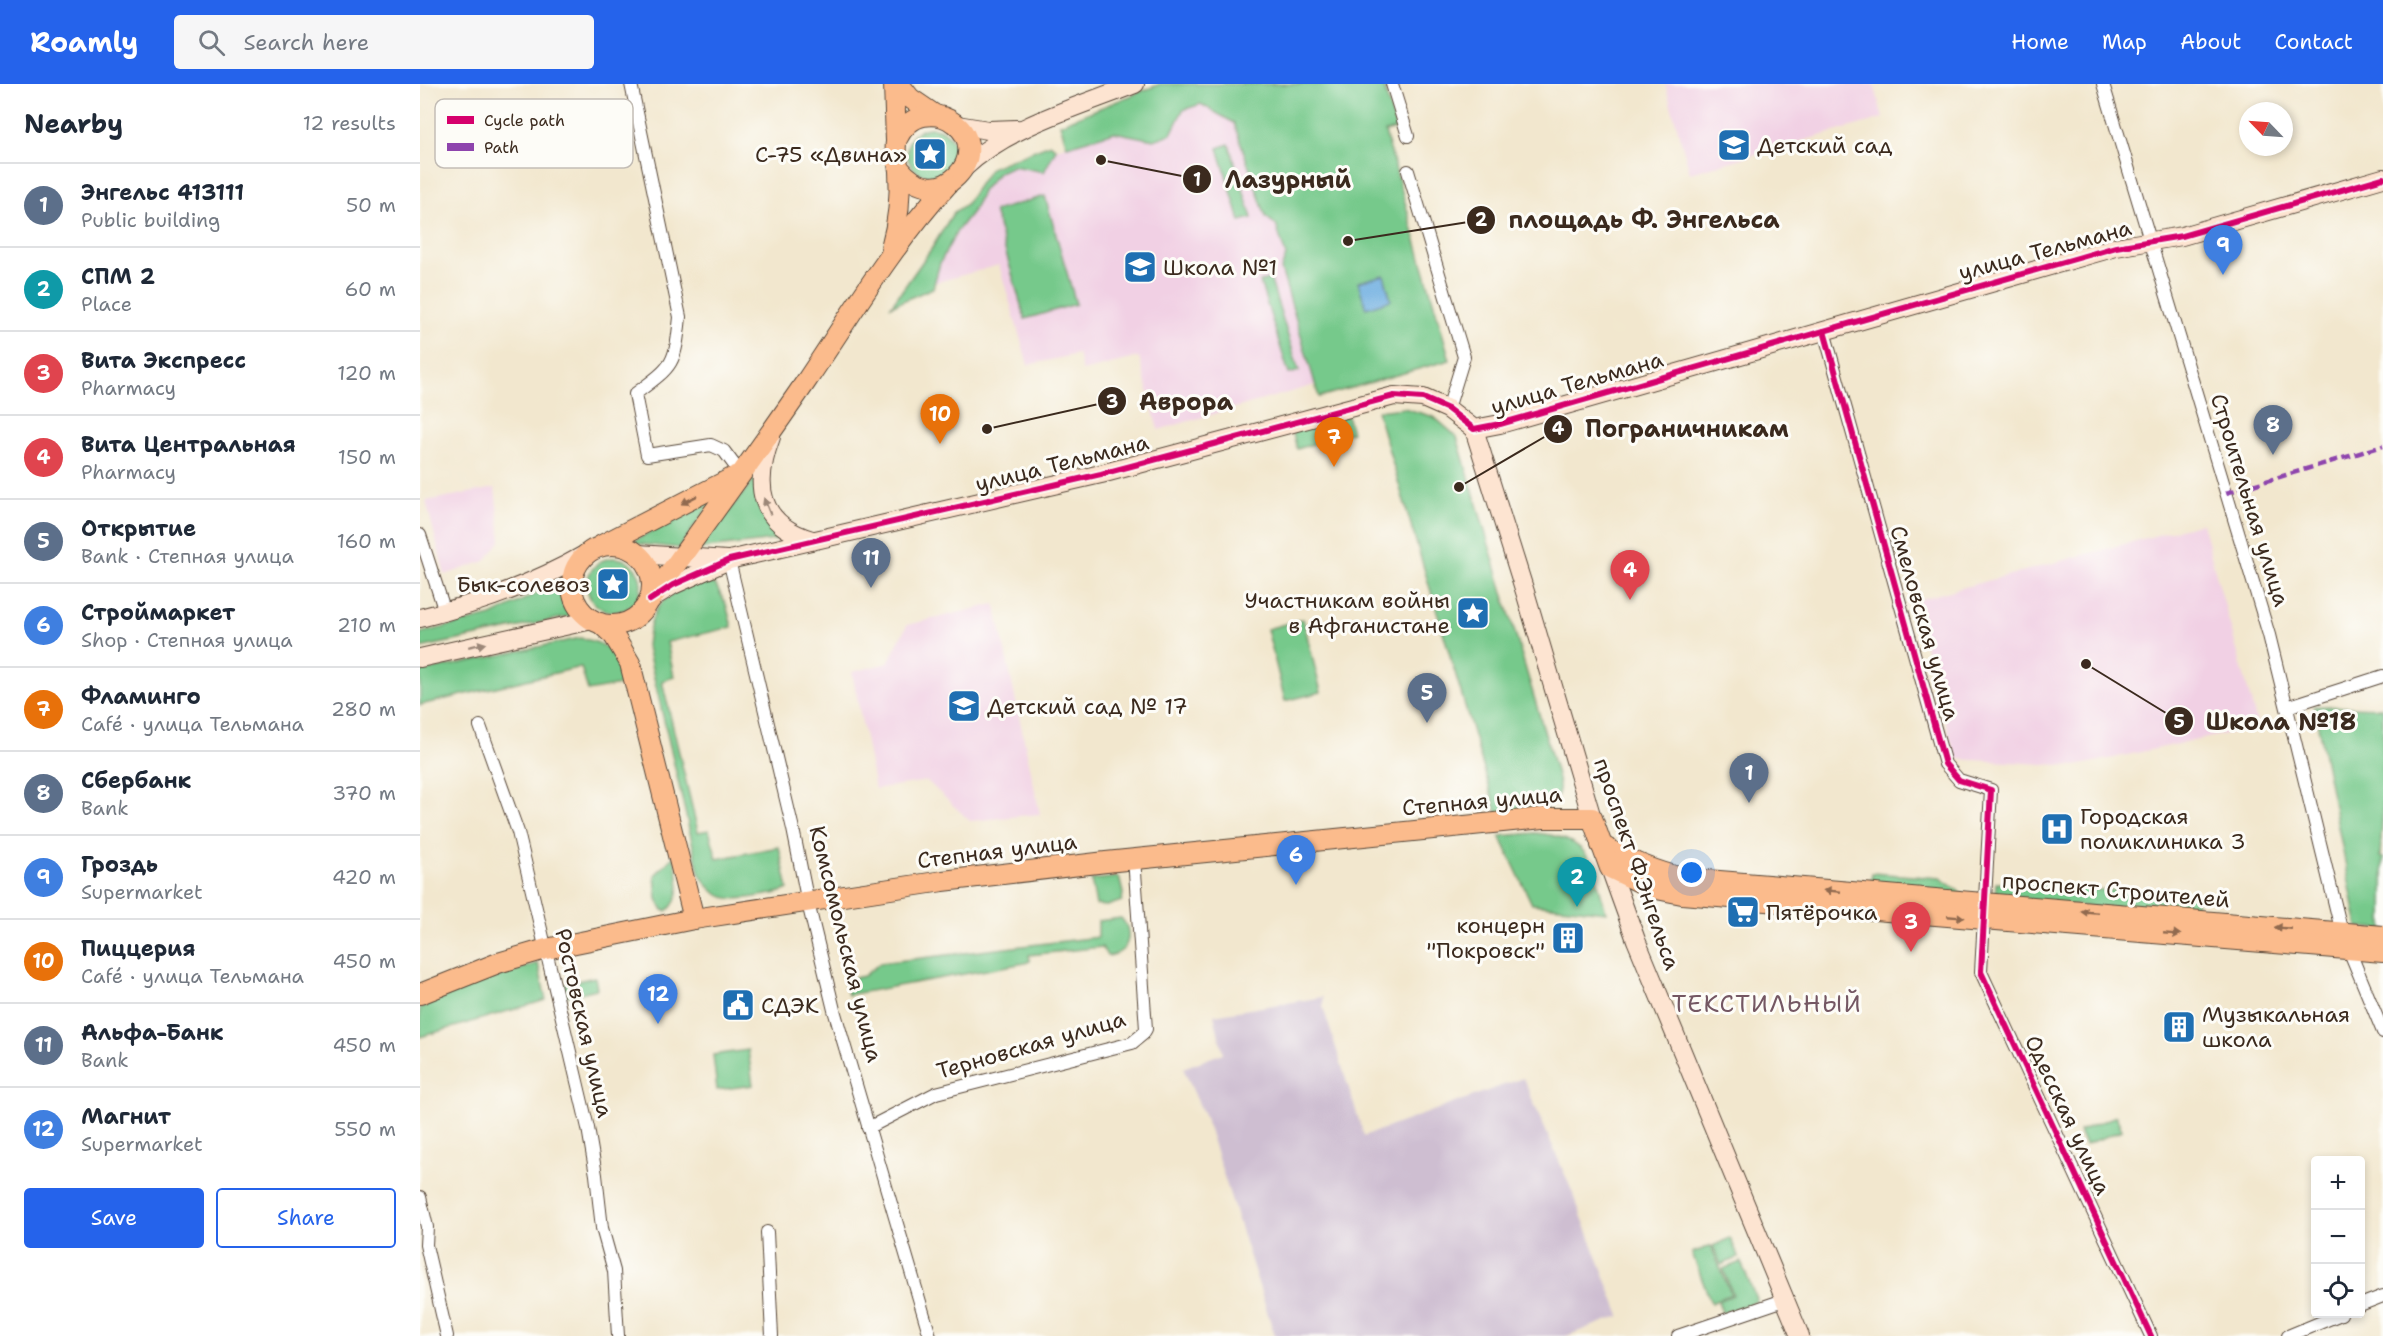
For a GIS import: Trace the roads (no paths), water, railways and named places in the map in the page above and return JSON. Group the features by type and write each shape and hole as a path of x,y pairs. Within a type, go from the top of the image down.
{"main road":[{"path":"897,84 910,98 935,115"},
{"path":"889,255 899,210 899,168 896,147 897,84"},
{"path":"650,600 741,474 889,255 919,215 958,176 968,156 967,143 957,125 947,118 935,115 912,120 903,129 896,147"},
{"path":"899,168 907,178 921,186 933,188 948,184"},
{"path":"694,920 630,663 614,636 580,609 572,588 573,575 579,563 591,551 741,474"},
{"name":"улица Тельмана","path":"591,551 613,545 626,547 638,554"},
{"path":"638,554 647,564 651,574 650,600"},
{"name":"улица Тельмана","path":"636,618 650,600"},
{"path":"596,622 620,625 636,618"},
{"path":"630,663 636,618"},
{"name":"Степная улица","path":"420,994 498,963 546,949 694,920 943,881 1134,858 1480,823 1543,818 1592,818"},
{"name":"проспект Ф.Энгельса","path":"1592,818 1610,868"},
{"name":"проспект Строителей","path":"1601,845 1653,871 1683,878 1984,911 2345,941 2383,952"},
{"name":"проспект Строителей","path":"1610,868 1652,888 1682,894 1984,911"},
{"name":"проспект Строителей","path":"2345,941 2383,936"}],"street":[{"path":"631,84 680,317 676,353 666,371 635,394 647,455 711,445 724,450 741,474"},
{"path":"964,168 990,147 1022,129 1135,84"},
{"path":"1392,84 1408,136"},
{"name":"Строительная улица","path":"2103,84 2269,635 2345,941 2383,1032"},
{"path":"957,125 988,130 1022,129"},
{"path":"1408,171 1464,357 1448,409"},
{"name":"улица Тельмана","path":"650,600 672,585 729,560 1101,474 1394,396 1424,398 1448,409 1474,429 1500,424 2115,247 2182,236 2383,178"},
{"name":"Смеловская улица","path":"1824,331 1945,764 1959,780 1991,790 1984,911"},
{"path":"775,424 765,453 762,473 764,502 772,517 783,528 812,540"},
{"name":"проспект Ф.Энгельса","path":"1474,429 1592,818"},
{"path":"420,535 445,612"},
{"name":"улица Тельмана","path":"420,618 474,604 554,573 591,551"},
{"name":"улица Тельмана","path":"638,554 729,560"},
{"name":"Комсомольская улица","path":"729,560 839,1030 930,1336"},
{"path":"420,658 596,622"},
{"path":"2287,707 2383,676"},
{"name":"Ростовская улица","path":"480,726 518,832 588,1128 602,1228 614,1271 618,1336"},
{"name":"Терновская улица","path":"868,1128 936,1093 1132,1043 1143,1034 1146,1029 1134,858"},
{"name":"проспект Ф.Энгельса","path":"1610,868 1636,940 1800,1336"},
{"name":"Одесская улица","path":"1984,911 1981,972 2151,1336"},
{"path":"420,1197 423,1232 447,1336"},
{"path":"767,1232 772,1336"},
{"path":"2365,1303 2383,1296"},
{"path":"1678,1336 1784,1300"},
{"path":"2288,1336 2331,1318"}],"water":[{"path":"1384,275 1391,300 1366,308 1358,282"}],"place":[{"name":"Детский сад","path":"1734,145"},
{"name":"С-75 «Двина»","path":"930,154"},
{"name":"Лазурный","path":"1101,160"},
{"name":"площадь Ф. Энгельса","path":"1348,241"},
{"name":"Школа №1","path":"1140,267"},
{"name":"Гроздь","path":"2223,275"},
{"name":"Аврора","path":"987,429"},
{"name":"Пиццерия","path":"940,444"},
{"name":"Сбербанк","path":"2273,455"},
{"name":"Фламинго","path":"1334,467"},
{"name":"Пограничникам","path":"1459,487"},
{"name":"Бык-солевоз","path":"613,584"},
{"name":"Альфа-Банк","path":"871,588"},
{"name":"Вита Центральная","path":"1630,600"},
{"name":"Участникам войны в Афганистане","path":"1473,613"},
{"name":"Школа №18","path":"2086,664"},
{"name":"Детский сад № 17","path":"964,706"},
{"name":"Открытие","path":"1427,723"},
{"name":"Энгельс 413111","path":"1749,803"},
{"name":"Городская поликлиника 3","path":"2057,829"},
{"name":"Строймаркет","path":"1296,885"},
{"name":"СПМ 2","path":"1577,907"},
{"name":"Пятёрочка","path":"1743,912"},
{"name":"концерн \"Покровск\"","path":"1568,938"},
{"name":"Вита Экспресс","path":"1911,952"},
{"name":"СДЭК","path":"738,1005"},
{"name":"Магнит","path":"658,1024"},
{"name":"Музыкальная школа","path":"2179,1027"}],"district":[{"name":"ТЕКСТИЛЬНЫЙ","path":"1767,1004"}]}
